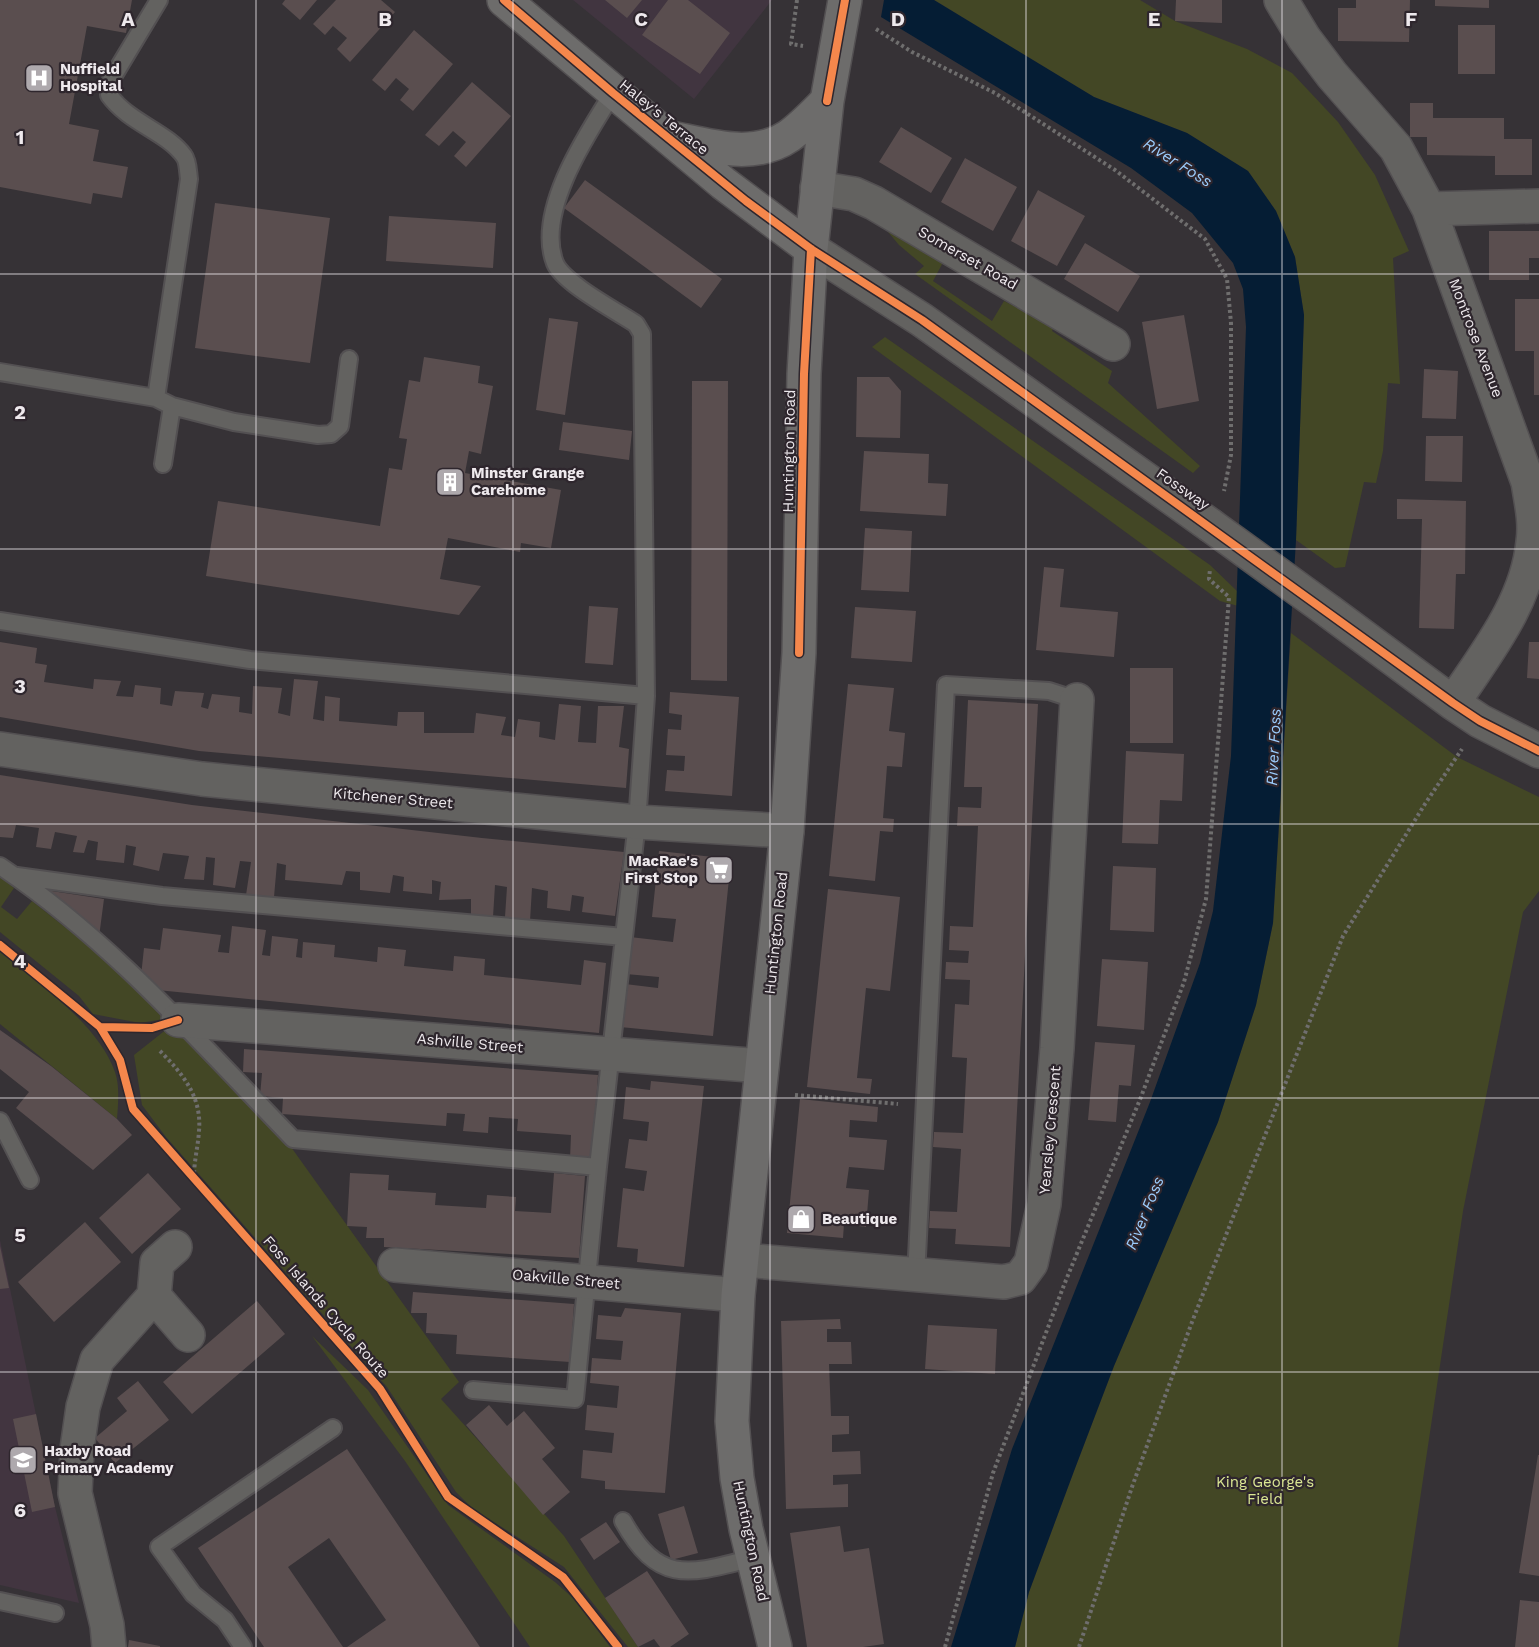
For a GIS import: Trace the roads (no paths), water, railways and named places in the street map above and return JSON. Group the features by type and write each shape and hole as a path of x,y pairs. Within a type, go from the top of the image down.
{"street":[{"name":"Haley's Terrace","path":"504,0 723,183 811,249"},
{"name":"Montrose Avenue","path":"1288,4 1332,75 1396,148 1429,209 1476,344 1518,448 1536,512 1533,542 1514,608 1453,703"},
{"name":"Huntington Road","path":"775,1647 753,1558 737,1478 732,1421 738,1295 787,831 799,653 804,374 811,249 827,101 844,5"},
{"path":"667,137 719,148 743,150 764,146 790,135 827,101"},
{"name":"Somerset Road","path":"817,188 854,194 874,203 1113,344"},
{"path":"1429,209 1539,206"},
{"name":"Fossway","path":"811,249 913,313 1216,512 1330,612 1480,721 1539,751"},
{"name":"Yearsley Crescent","path":"743,1260 1004,1282 1020,1278 1031,1263 1044,1204 1056,1070 1077,700"},
{"name":"Kitchener Street","path":"0,749 202,779 637,822 787,831"},
{"name":"Ashville Street","path":"178,1020 613,1054 760,1079"},
{"path":"109,1647 108,1625 75,1493 77,1449 83,1407 97,1360 154,1296 157,1263 175,1247"},
{"name":"Oakville Street","path":"395,1265 738,1295"},
{"path":"154,1296 188,1335"}],"lane":[{"path":"156,398 189,179 185,157 172,144 120,110 109,95 111,80 159,0"},
{"path":"473,1390 575,1399 598,1167 613,1054 637,822 646,696 642,334 636,324 574,284 555,264 552,239 559,193 582,141 613,93"},
{"path":"0,372 156,398 172,406 234,422 318,435 332,434 340,426 348,359"},
{"path":"164,464 172,406"},
{"path":"0,621 250,660 646,696"},
{"path":"916,1275 946,684 1049,691 1077,700"},
{"path":"7,871 162,896 624,937"},
{"path":"7,871 82,928 178,1020 293,1139 598,1167"},
{"path":"0,1122 30,1180"},
{"path":"243,1647 225,1620 193,1594 159,1547 333,1428"},
{"path":"623,1521 636,1545 659,1565 669,1569 681,1571 706,1569 753,1558"},
{"path":"0,1601 55,1613"}],"water":[{"name":"River Foss","path":"884,0 934,0 1094,97 1187,133 1248,171 1276,211 1295,257 1304,315 1296,540 1273,923 1256,1005 1218,1122 1114,1366 1074,1471 1029,1592 1015,1647 951,1647 1012,1449 1150,1102 1200,963 1213,911 1231,756 1246,327 1243,289 1233,263 1192,213 1131,168 881,17"}],"place":[{"name":"Nuffield Hospital","path":"39,78"},
{"name":"Minster Grange Carehome","path":"450,482"},
{"name":"MacRae's First Stop","path":"719,870"},
{"name":"Beautique","path":"801,1219"},
{"name":"Haxby Road Primary Academy","path":"23,1460"}],"park label":[{"name":"King George's Field","path":"1265,1490"}]}
